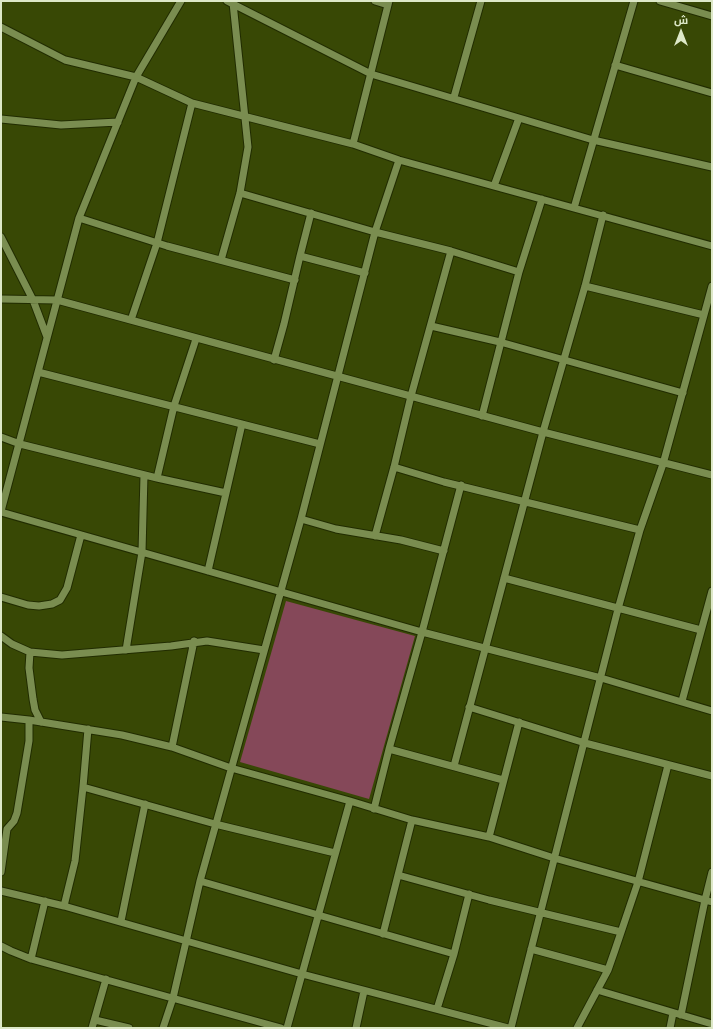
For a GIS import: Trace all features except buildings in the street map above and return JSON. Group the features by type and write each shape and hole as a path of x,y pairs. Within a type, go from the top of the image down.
{"street":[{"path":"181,1 136,77 79,218 1,511 422,632 601,678 712,711"},
{"path":"353,144 388,3 375,1"},
{"path":"454,97 481,1"},
{"path":"574,208 634,1"},
{"path":"660,1 712,16"},
{"path":"231,2 371,74 454,97 593,140 712,167"},
{"path":"221,260 240,194 248,154 246,117 231,2"},
{"path":"1,27 65,60 136,77 192,103 353,144 399,160 712,246"},
{"path":"616,65 712,93"},
{"path":"131,320 157,242 192,103"},
{"path":"494,186 519,118"},
{"path":"1,119 60,125 118,122"},
{"path":"163,1028 173,998 185,940 215,824 301,519 375,232 399,160"},
{"path":"240,194 375,232 451,251 519,272"},
{"path":"482,416 519,272 542,199"},
{"path":"274,360 311,213"},
{"path":"454,766 526,501 543,432 565,361 603,215"},
{"path":"79,218 157,242 295,280"},
{"path":"1,237 33,300 47,338"},
{"path":"375,536 394,467 411,396 451,251"},
{"path":"300,256 365,273"},
{"path":"585,286 704,315"},
{"path":"511,1028 618,609 640,530 663,464 712,286"},
{"path":"1,299 57,300 482,416 663,464 712,475"},
{"path":"431,326 500,342 683,393"},
{"path":"157,478 174,406 196,339"},
{"path":"38,372 320,444"},
{"path":"208,571 242,424"},
{"path":"1,437 20,444 157,478 226,493"},
{"path":"394,467 421,476 640,530"},
{"path":"126,650 142,552 144,474"},
{"path":"374,808 388,749 422,632 460,485"},
{"path":"301,519 336,529 423,545 444,551"},
{"path":"1,597 28,605 52,604 60,600 67,588 81,534"},
{"path":"504,578 701,630"},
{"path":"682,701 712,591"},
{"path":"1,636 12,644 30,652 62,655 171,646 207,641 264,650"},
{"path":"172,747 194,642"},
{"path":"30,652 29,668 33,699 41,722"},
{"path":"469,707 585,743 712,776"},
{"path":"1,717 88,729 122,735 172,747 231,768 412,820 489,837 554,858 708,901"},
{"path":"1,872 7,829 14,821 17,813 29,742 30,720"},
{"path":"489,837 519,722"},
{"path":"64,906 75,861 88,729"},
{"path":"388,749 503,780"},
{"path":"577,1028 608,970 638,882 668,765"},
{"path":"83,787 215,824 336,852"},
{"path":"287,1028 350,801"},
{"path":"121,921 145,804"},
{"path":"383,934 412,820"},
{"path":"680,1015 708,901 712,872"},
{"path":"398,875 621,932"},
{"path":"200,881 454,954"},
{"path":"1,891 121,921 302,974 508,1028"},
{"path":"437,1009 454,954 469,894"},
{"path":"31,959 46,902"},
{"path":"1,946 31,959 281,1028"},
{"path":"531,949 608,970"},
{"path":"92,1028 106,979"},
{"path":"597,990 712,1024"},
{"path":"356,1028 364,991"},
{"path":"670,1028 673,1013"},
{"path":"95,1020 129,1028"}],"shaded area":[{"path":"286,601 415,636 369,799 240,762"}]}
